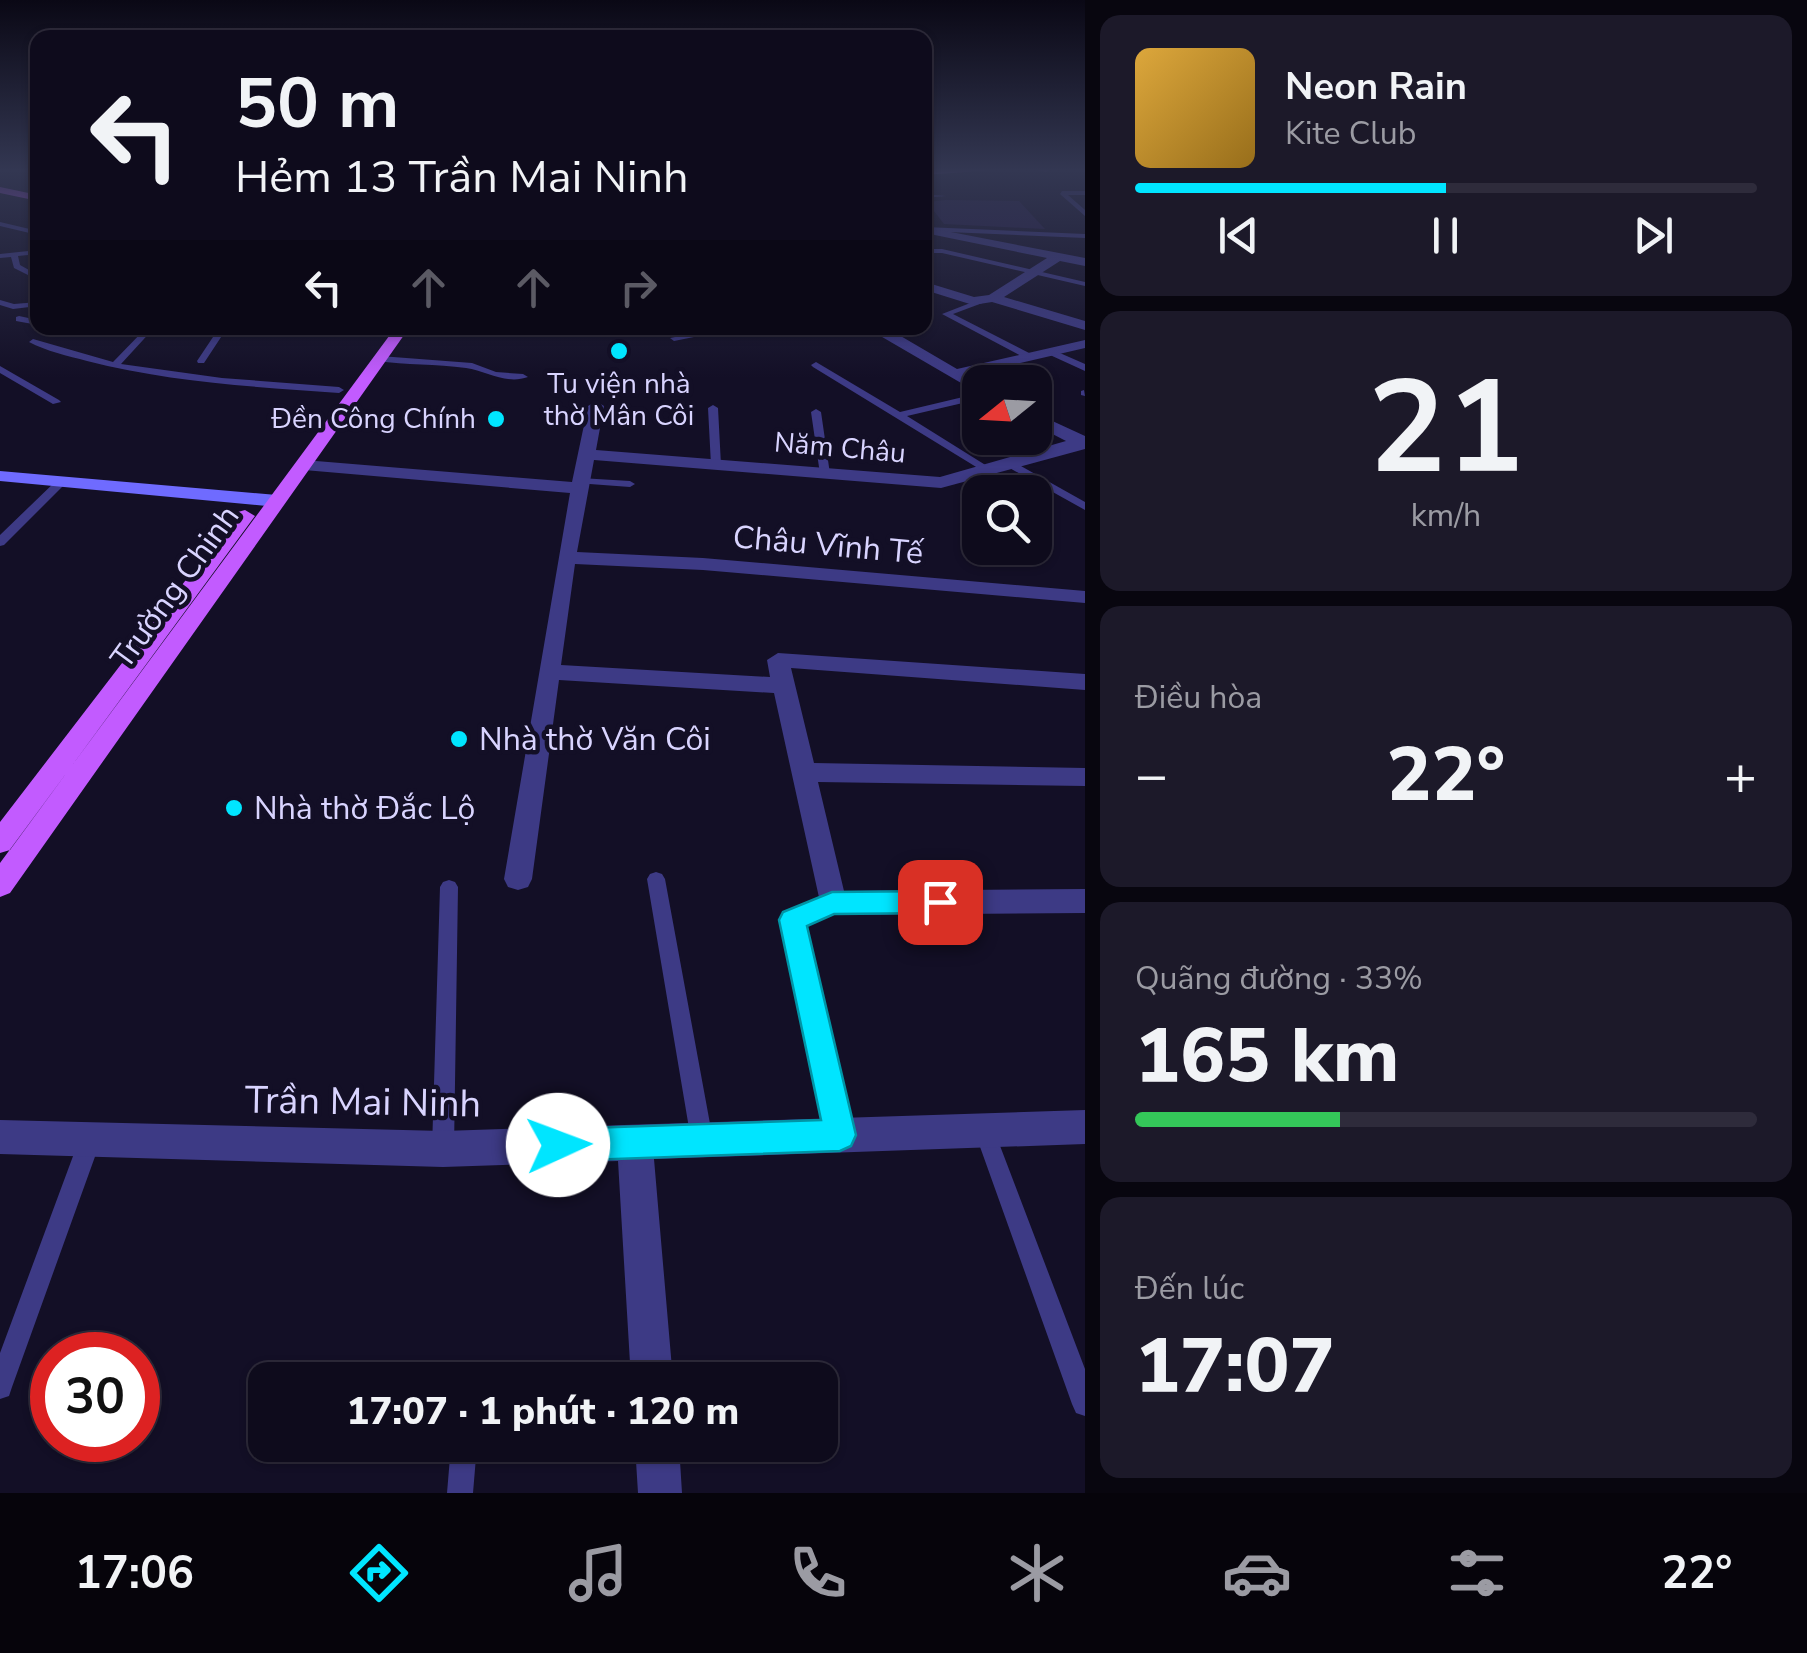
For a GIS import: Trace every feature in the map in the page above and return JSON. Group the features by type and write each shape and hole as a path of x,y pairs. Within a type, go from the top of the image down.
{"main road":[{"name":"Trường Chinh","path":"0,842 268,500 304,465 383,335"},
{"name":"Trường Chinh","path":"0,885 268,500 338,390 395,335"}],"street":[{"path":"954,239 1084,262"},
{"path":"987,300 1058,256"},
{"path":"932,288 1084,326"},
{"path":"888,335 962,380"},
{"path":"953,374 1084,344"},
{"path":"518,879 566,558 596,406"},
{"path":"1052,426 1083,442"},
{"name":"Năm Châu","path":"586,454 941,483 1083,442"},
{"path":"304,465 579,484"},
{"path":"0,476 268,500"},
{"name":"Châu Vĩnh Tế","path":"566,558 704,564 1084,598"},
{"path":"548,672 781,673 1084,682"},
{"path":"781,673 832,903 1084,901"},
{"path":"802,772 1084,777"},
{"name":"Trần Mai Ninh","path":"0,1137 443,1149 1084,1127"},
{"path":"635,1142 651,1362"},
{"path":"658,1462 660,1493"}],"lane":[{"path":"932,251 1084,284"},
{"path":"0,256 30,253"},
{"path":"14,255 17,266 30,273"},
{"path":"987,300 946,314 1030,356"},
{"path":"0,302 13,307 30,306"},
{"path":"114,366 143,335"},
{"path":"200,360 219,335"},
{"path":"674,338 683,335"},
{"path":"33,342 114,366 338,390"},
{"path":"1052,352 1084,368"},
{"path":"371,359 472,366 494,375 523,377"},
{"path":"816,365 990,471"},
{"path":"0,368 56,402"},
{"path":"0,382 14,378"},
{"path":"899,415 962,398"},
{"path":"713,408 716,465"},
{"path":"816,412 824,474"},
{"path":"1010,464 1084,507"},
{"path":"0,542 62,481"},
{"path":"579,484 630,484"},
{"path":"656,879 702,1140"},
{"path":"443,1149 450,887"},
{"path":"832,903 792,920 840,1135"},
{"path":"984,1130 1084,1404"},
{"path":"0,1387 90,1140"},
{"path":"460,1493 463,1462"}],"place":[{"name":"Tu viện nhà thờ Mân Côi","path":"619,351"},
{"name":"Đền Công Chính","path":"496,419"},
{"name":"Nhà thờ Văn Côi","path":"459,739"},
{"name":"Nhà thờ Đắc Lộ","path":"234,808"}],"route":[{"path":"558,1145 840,1135 792,920 832,903 940,902"}]}
